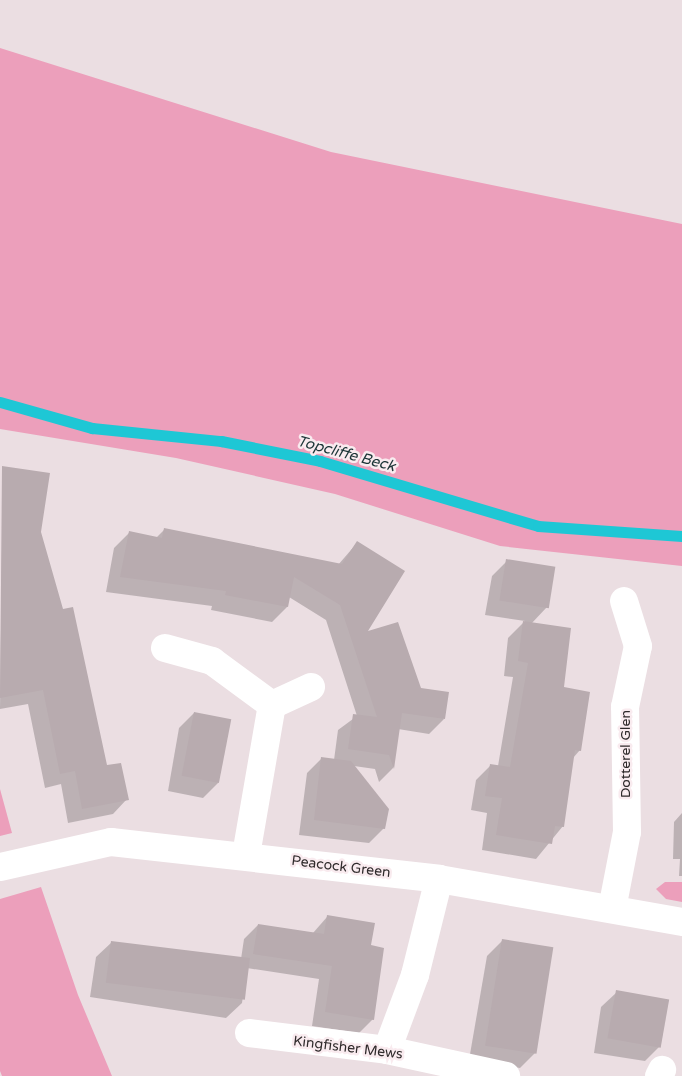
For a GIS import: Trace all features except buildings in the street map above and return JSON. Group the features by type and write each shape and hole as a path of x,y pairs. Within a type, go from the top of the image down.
{"street":[{"name":"Dotterel Glen","path":"612,909 627,832 625,707 638,646 624,601"},
{"path":"165,648 212,661 272,705"},
{"path":"272,705 312,687"},
{"path":"246,855 272,705"},
{"name":"Peacock Green","path":"0,866 111,842 246,855 440,878 682,922"},
{"path":"387,1050 415,975 440,878"},
{"name":"Kingfisher Mews","path":"249,1033 387,1050 506,1076"}],"shaded area":[{"path":"0,48 331,152 682,224 682,566 500,546 335,494 176,458 0,429"},
{"path":"0,789 12,833 0,836"},
{"path":"665,882 682,882 682,902 666,899 656,889"},
{"path":"41,887 78,995 112,1076 2,1076 0,1071 0,899"}],"waterway":[{"name":"Topcliffe Beck","path":"0,402 92,428 221,441 320,461 538,526 682,536"}]}
